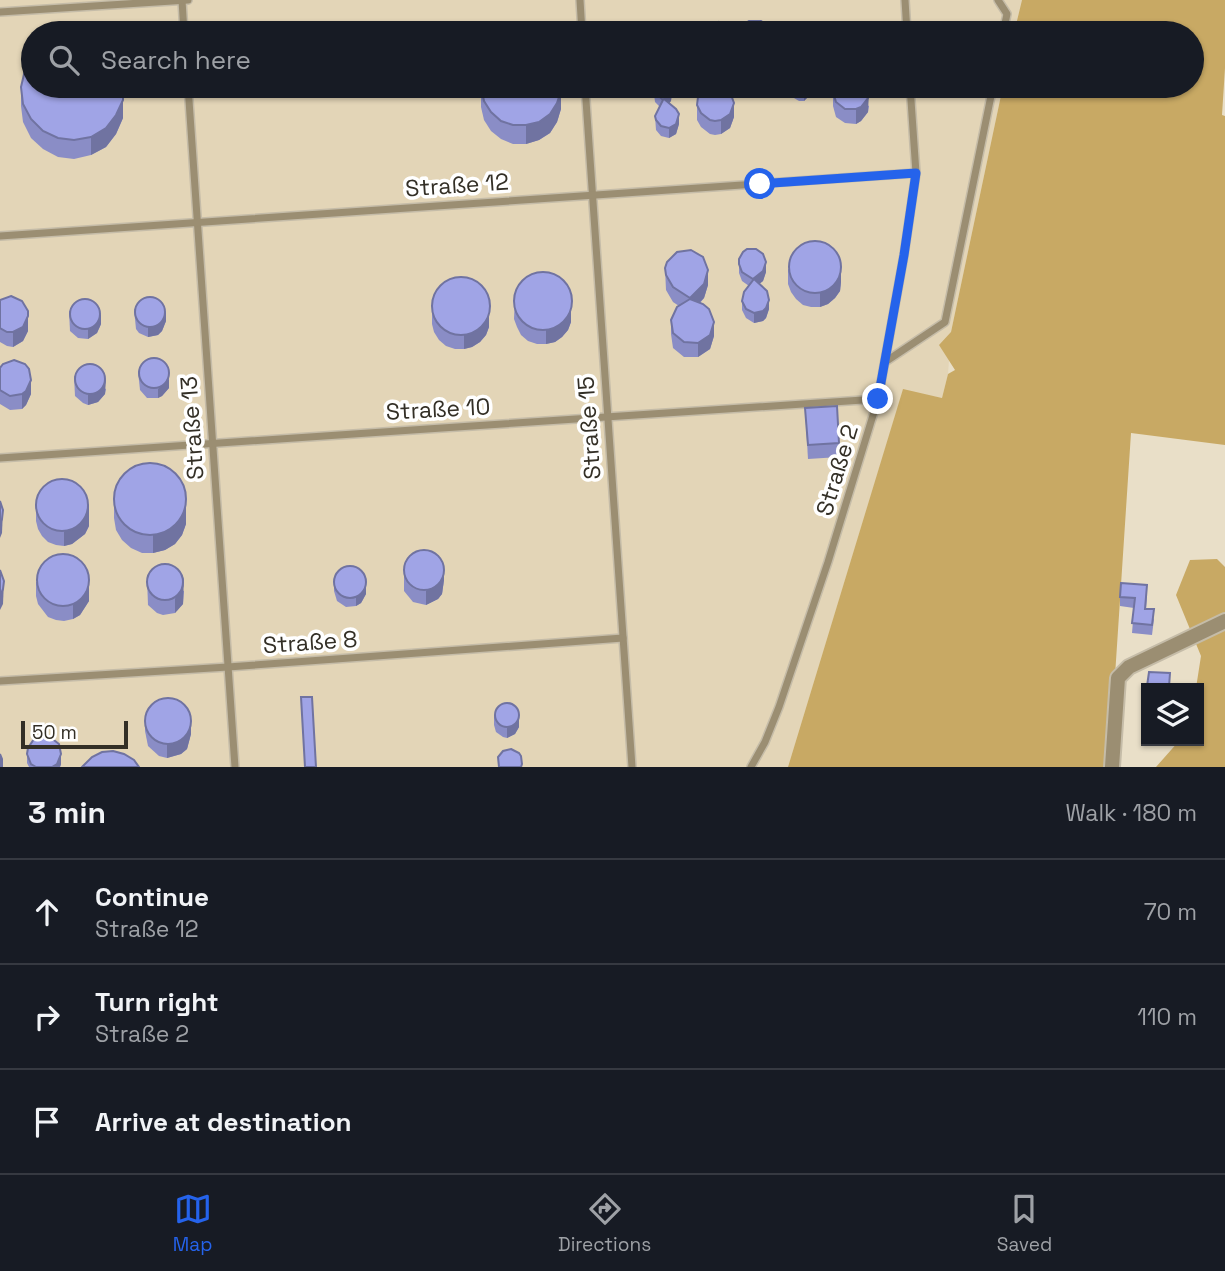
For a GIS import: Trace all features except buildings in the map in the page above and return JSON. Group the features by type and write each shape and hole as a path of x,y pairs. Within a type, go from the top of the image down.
{"street":[{"path":"1112,767 1118,678 1129,667 1225,621"}],"lane":[{"path":"182,0 183,21"},
{"path":"0,12 188,0"},
{"path":"580,0 581,21"},
{"path":"905,0 906,21"},
{"path":"998,0 1007,14 1006,21"},
{"name":"Straße 13","path":"189,98 235,767"},
{"name":"Straße 15","path":"586,98 632,767"},
{"name":"Straße 2","path":"751,767 779,707 828,562 878,399 916,173 911,98"},
{"path":"885,362 945,321 991,98"},
{"name":"Straße 12","path":"0,236 916,173"},
{"name":"Straße 10","path":"0,457 878,399"},
{"name":"Straße 8","path":"0,681 623,638"}],"shaded area":[{"path":"0,0 1022,0 1017,21 21,21 21,98 1000,98 951,332 948,374 942,398 903,390 788,767 0,767"},
{"path":"1022,0 1225,0 1222,115 1225,116 1225,445 1131,433 1109,767 788,767 903,389 942,398 948,374 955,370 939,345 951,332 1000,98 1204,98 1204,21 1017,21"},
{"path":"1217,559 1225,567 1225,767 1156,767 1175,746 1204,746 1204,683 1197,683 1201,656 1176,595 1190,560"}],"route":[{"path":"760,184 916,173 878,399"}]}
